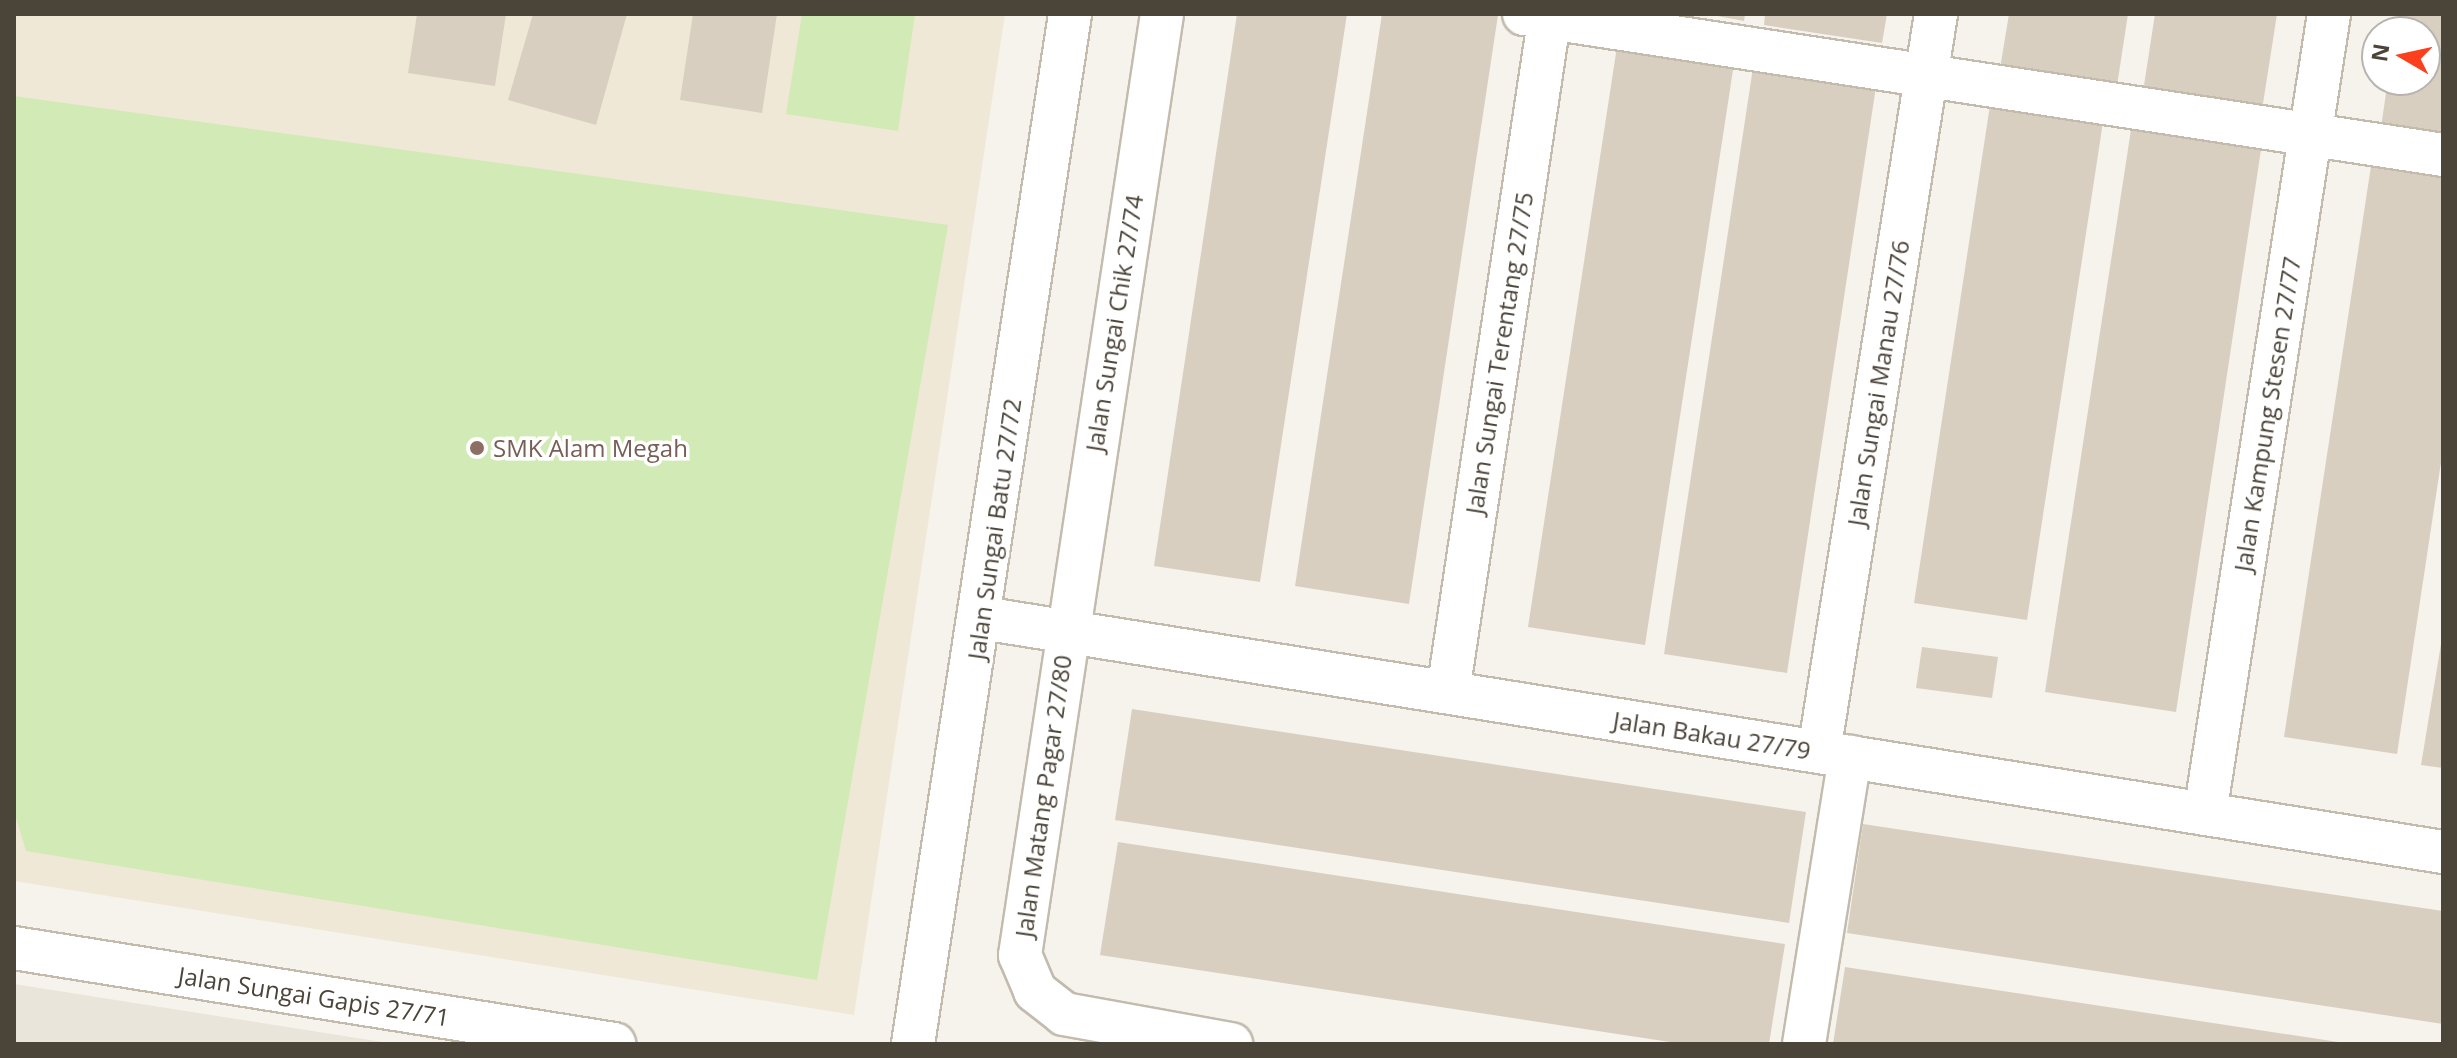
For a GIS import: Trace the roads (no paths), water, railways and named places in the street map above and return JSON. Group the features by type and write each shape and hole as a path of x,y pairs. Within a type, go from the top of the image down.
{"street":[{"name":"Jalan Sungai Batu 27/72","path":"913,1044 982,618 1070,14"},
{"name":"Jalan Sungai Chik 27/74","path":"1067,631 1162,14"},
{"name":"Jalan Sungai Manau 27/76","path":"1804,1044 1835,754 1936,14"},
{"name":"Jalan Kampung Stesen 27/77","path":"2205,814 2329,14"},
{"path":"1541,15 1927,72 2443,155"},
{"name":"Jalan Sungai Terentang 27/75","path":"1448,692 1541,15"},
{"name":"Jalan Bakau 27/79","path":"982,618 2443,852"},
{"name":"Jalan Matang Pagar 27/80","path":"1067,631 1020,955 1035,991 1064,1014 1231,1044"},
{"name":"Jalan Sungai Gapis 27/71","path":"14,948 614,1044"}],"place":[{"name":"SMK Alam Megah","path":"477,448"}]}
